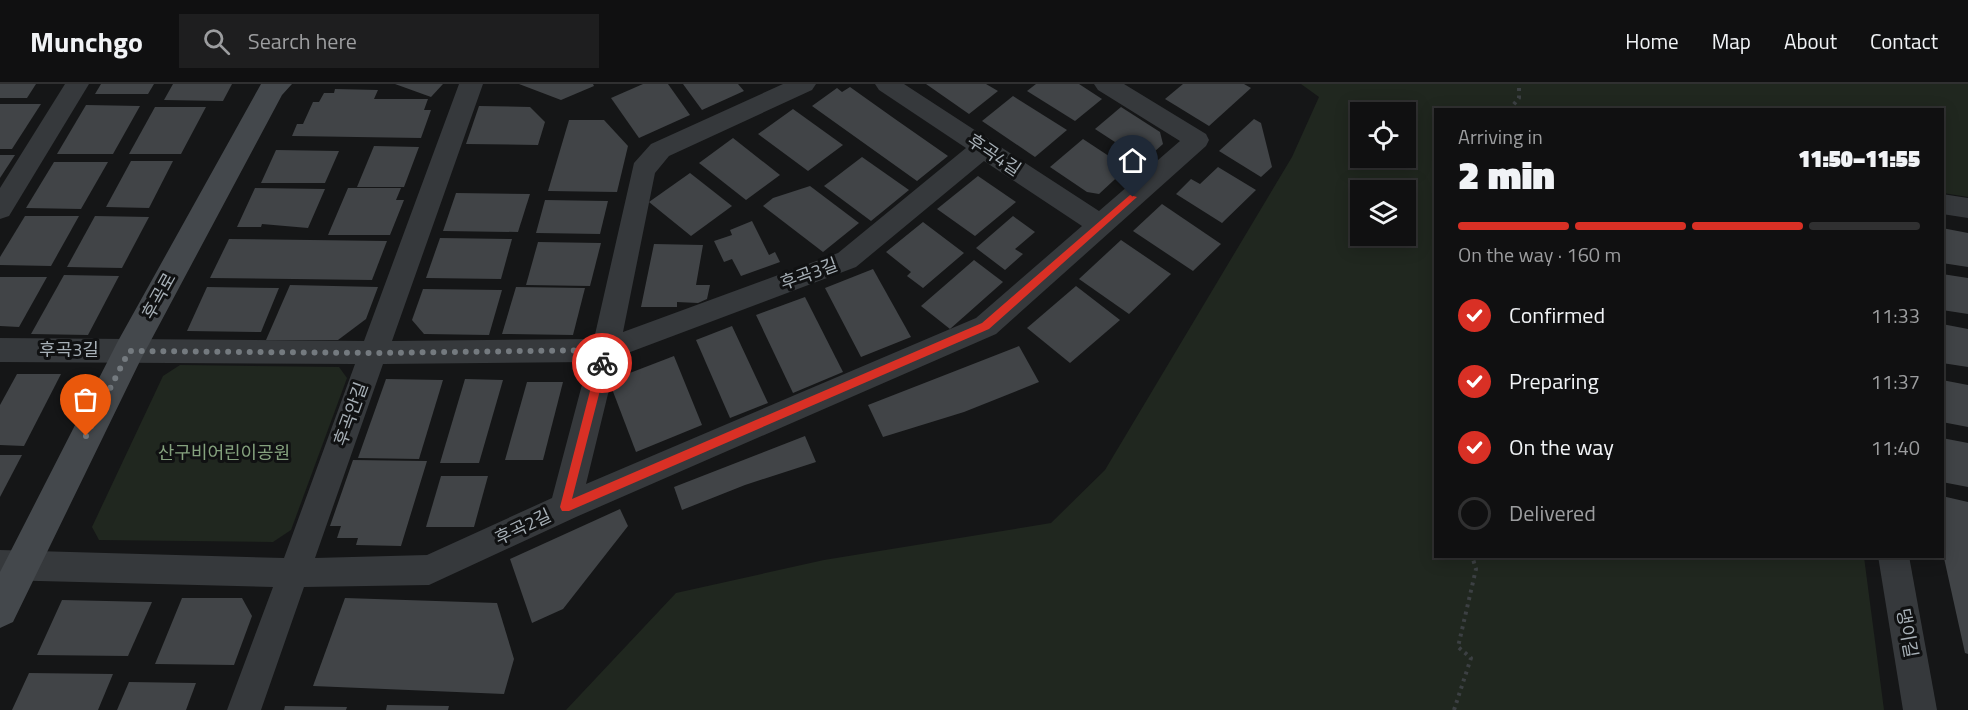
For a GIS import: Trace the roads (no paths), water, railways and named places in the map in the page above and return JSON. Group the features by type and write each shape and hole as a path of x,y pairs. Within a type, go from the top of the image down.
{"street":[{"path":"0,209 77,84"},
{"name":"후곡로","path":"0,610 11,565 272,89 278,84"},
{"name":"후곡안길","path":"244,710 471,84"},
{"path":"565,507 605,350 643,170 660,150 804,84"},
{"name":"후곡4길","path":"887,84 1101,226"},
{"name":"후곡2길","path":"11,565 293,573 429,570 565,507 986,326 1197,140 1106,84"},
{"name":"후곡3길","path":"0,350 373,353 605,350 847,260 984,147"},
{"path":"1944,204 1968,208"},
{"name":"댕이길","path":"1893,558 1920,710"}],"park label":[{"name":"산구비어린이공원","path":"224,453"}]}
